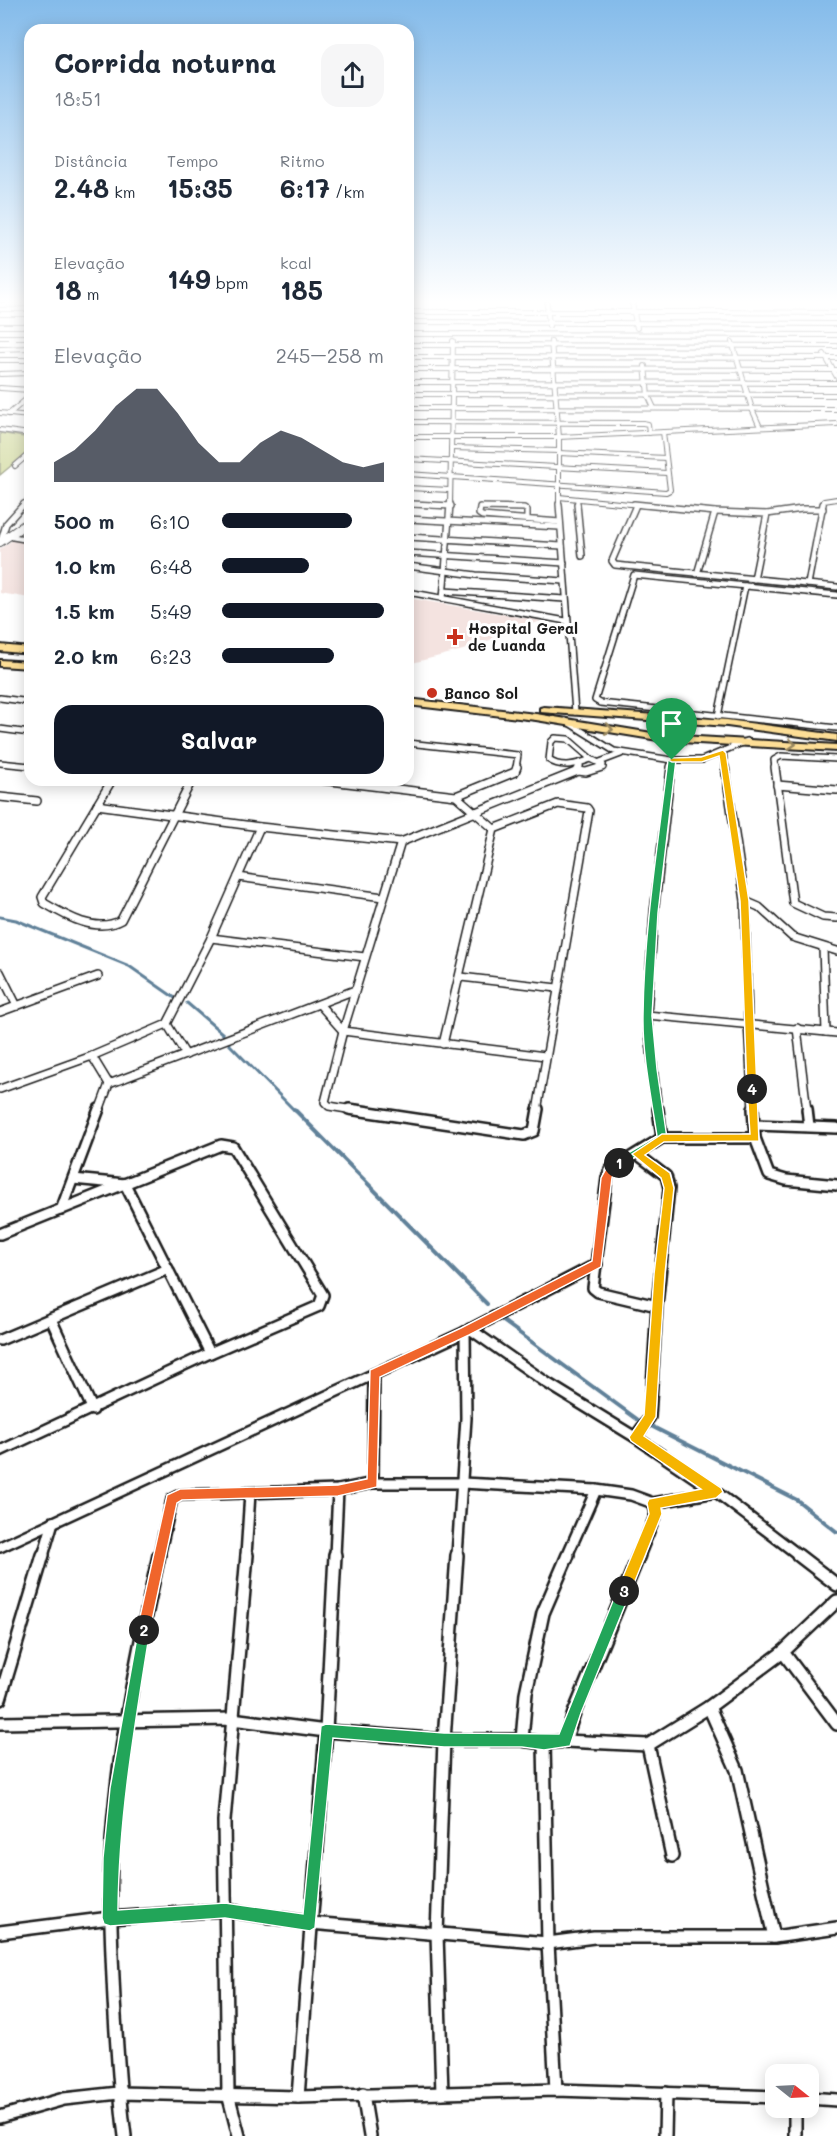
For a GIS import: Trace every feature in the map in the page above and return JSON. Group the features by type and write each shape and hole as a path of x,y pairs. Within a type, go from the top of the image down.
{"highway":[{"path":"0,648 24,650"},
{"path":"0,653 24,655"},
{"path":"0,661 24,663"},
{"path":"414,698 572,718 643,735 837,748"},
{"path":"414,703 572,718 646,716 698,720 837,738"},
{"path":"643,735 656,733 661,727 657,719 646,716"},
{"path":"698,720 686,724 684,729 688,735 701,739"}],"main road":[{"path":"0,543 24,527"},
{"path":"0,543 24,528"}],"street":[{"path":"9,414 22,403"},
{"path":"443,599 450,539 451,403"},
{"path":"555,403 559,437 558,482 572,718 603,746 623,754 672,760 702,760 747,741"},
{"path":"652,403 654,408"},
{"path":"751,403 760,427"},
{"path":"414,408 837,409"},
{"path":"0,413 24,415"},
{"path":"414,422 643,423 648,424 650,433"},
{"path":"414,437 559,437 837,424"},
{"path":"0,430 24,433"},
{"path":"414,474 558,482 666,492 670,490 663,432"},
{"path":"451,448 666,458"},
{"path":"15,466 24,458"},
{"path":"414,459 667,473"},
{"path":"414,488 450,490"},
{"path":"559,497 715,512 766,514 802,509 823,509"},
{"path":"577,499 582,556"},
{"path":"808,584 824,501 837,500"},
{"path":"0,543 6,524 24,504"},
{"path":"414,504 451,506"},
{"path":"636,505 612,563 697,574 837,587"},
{"path":"527,519 527,510 524,508 480,507 480,515 560,524"},
{"path":"697,574 715,512"},
{"path":"754,579 766,514"},
{"path":"414,519 560,524"},
{"path":"12,537 24,539"},
{"path":"414,537 562,546"},
{"path":"414,553 564,563"},
{"path":"414,567 476,575 564,581"},
{"path":"837,595 634,575 595,700 600,703 837,728"},
{"path":"718,716 745,586"},
{"path":"444,591 565,599"},
{"path":"414,593 566,621"},
{"path":"0,698 24,701"},
{"path":"0,729 24,732"},
{"path":"600,762 603,765 602,768 594,771 550,762 551,742 555,738 568,739 591,759 600,762 623,754"},
{"path":"377,786 456,796 515,772 519,759 518,755 414,743"},
{"path":"723,753 745,901 748,1024 755,1138 769,1175 786,1180 837,1185"},
{"path":"837,759 776,757 774,760 793,903 823,917 837,918"},
{"path":"98,805 260,827 401,842 476,813 579,768 591,759"},
{"path":"662,1138 647,1016 654,913 672,760"},
{"path":"0,763 24,765"},
{"path":"777,785 837,790"},
{"path":"109,786 42,897 44,903 80,921 113,925 121,920 189,786"},
{"path":"456,796 494,829"},
{"path":"0,797 37,801"},
{"path":"401,842 343,1030 325,1102 329,1106 524,1135 534,1131 545,1056 589,811 582,806 558,804 494,829"},
{"path":"0,1089 92,1056 167,1024 211,938 260,827"},
{"path":"443,1044 461,977 494,829"},
{"path":"238,877 383,897"},
{"path":"745,901 759,907 792,937 837,951"},
{"path":"211,938 365,957"},
{"path":"823,948 826,1032"},
{"path":"0,972 17,1006"},
{"path":"0,1012 98,976"},
{"path":"461,977 557,988"},
{"path":"61,1210 109,1084 355,990"},
{"path":"320,1005 343,1030 545,1056"},
{"path":"647,1016 797,1028 837,1034"},
{"path":"167,1024 186,1055"},
{"path":"797,1028 809,1126"},
{"path":"92,1056 109,1084"},
{"path":"754,1125 837,1128"},
{"path":"657,1306 595,1291 593,1288 607,1178 610,1170 662,1138 755,1138"},
{"path":"0,1234 220,1145 233,1147 323,1295 319,1306 210,1353 93,1410 0,1451"},
{"path":"635,1437 650,1417 657,1306 669,1188 666,1176 637,1154"},
{"path":"73,1179 125,1184"},
{"path":"125,1184 210,1353"},
{"path":"0,1547 468,1330 597,1264"},
{"path":"0,1340 168,1269"},
{"path":"51,1319 93,1410"},
{"path":"468,1330 716,1492 837,1585"},
{"path":"442,2093 437,1934 444,1740 466,1418 468,1330"},
{"path":"373,1483 374,1374"},
{"path":"124,2136 119,2093 110,1918 111,1858 117,1788 128,1720 147,1610 172,1499 180,1495 338,1490 373,1483 462,1483 596,1490 631,1495 653,1503 716,1492"},
{"path":"298,2097 326,1731 338,1490"},
{"path":"522,1740 526,1693 543,1613 596,1490"},
{"path":"239,2136 228,2094 224,1821 244,1601 250,1493"},
{"path":"564,1741 656,1514 653,1503"},
{"path":"0,1699 53,1522"},
{"path":"0,1723 232,1719 326,1731 444,1740 522,1740 544,1743 564,1741 648,1745 709,1707 783,1652 837,1601"},
{"path":"783,1652 837,1724"},
{"path":"709,1707 737,1770 774,1937"},
{"path":"544,1743 548,1943 556,2090"},
{"path":"648,1745 672,1856"},
{"path":"0,1932 110,1918 225,1910 310,1923 548,1943 594,1937 774,1937 837,1928"},
{"path":"0,2117 64,2099 119,2093 298,2097 556,2090 765,2097"},
{"path":"665,2136 666,2093"},
{"path":"363,2094 370,2136"},
{"path":"819,2099 837,2100"},
{"path":"795,2118 795,2136"}],"shaded area":[{"path":"14,539 24,541 24,597 0,593 0,549"},
{"name":"Hospital Geral de Luanda","path":"414,599 541,621 463,650 414,662"}],"green space":[{"path":"0,433 24,437 24,455 0,475"}],"waterway":[{"path":"0,917 16,920 129,966 175,998"},
{"path":"187,1003 223,1034"},
{"path":"229,1044 295,1111"},
{"path":"294,1109 487,1304"},
{"path":"503,1321 641,1422"},
{"path":"651,1426 797,1500 837,1532"}],"place":[{"name":"Hospital Geral de Luanda","path":"455,637"},
{"name":"Banco Sol","path":"432,693"}],"route":[{"path":"672,760 654,913 647,1016 662,1138 610,1170 607,1178 597,1264 465,1332 374,1374 373,1483 338,1490 180,1495 172,1499 147,1610 117,1788 111,1858 110,1918 225,1910 310,1923 326,1731 444,1740 522,1740 544,1743 564,1741 656,1514 653,1503 716,1492 635,1437 650,1417 660,1274 669,1188 666,1176 637,1154 662,1138 755,1138 748,1024 745,901 723,753 695,761 672,760"}]}
